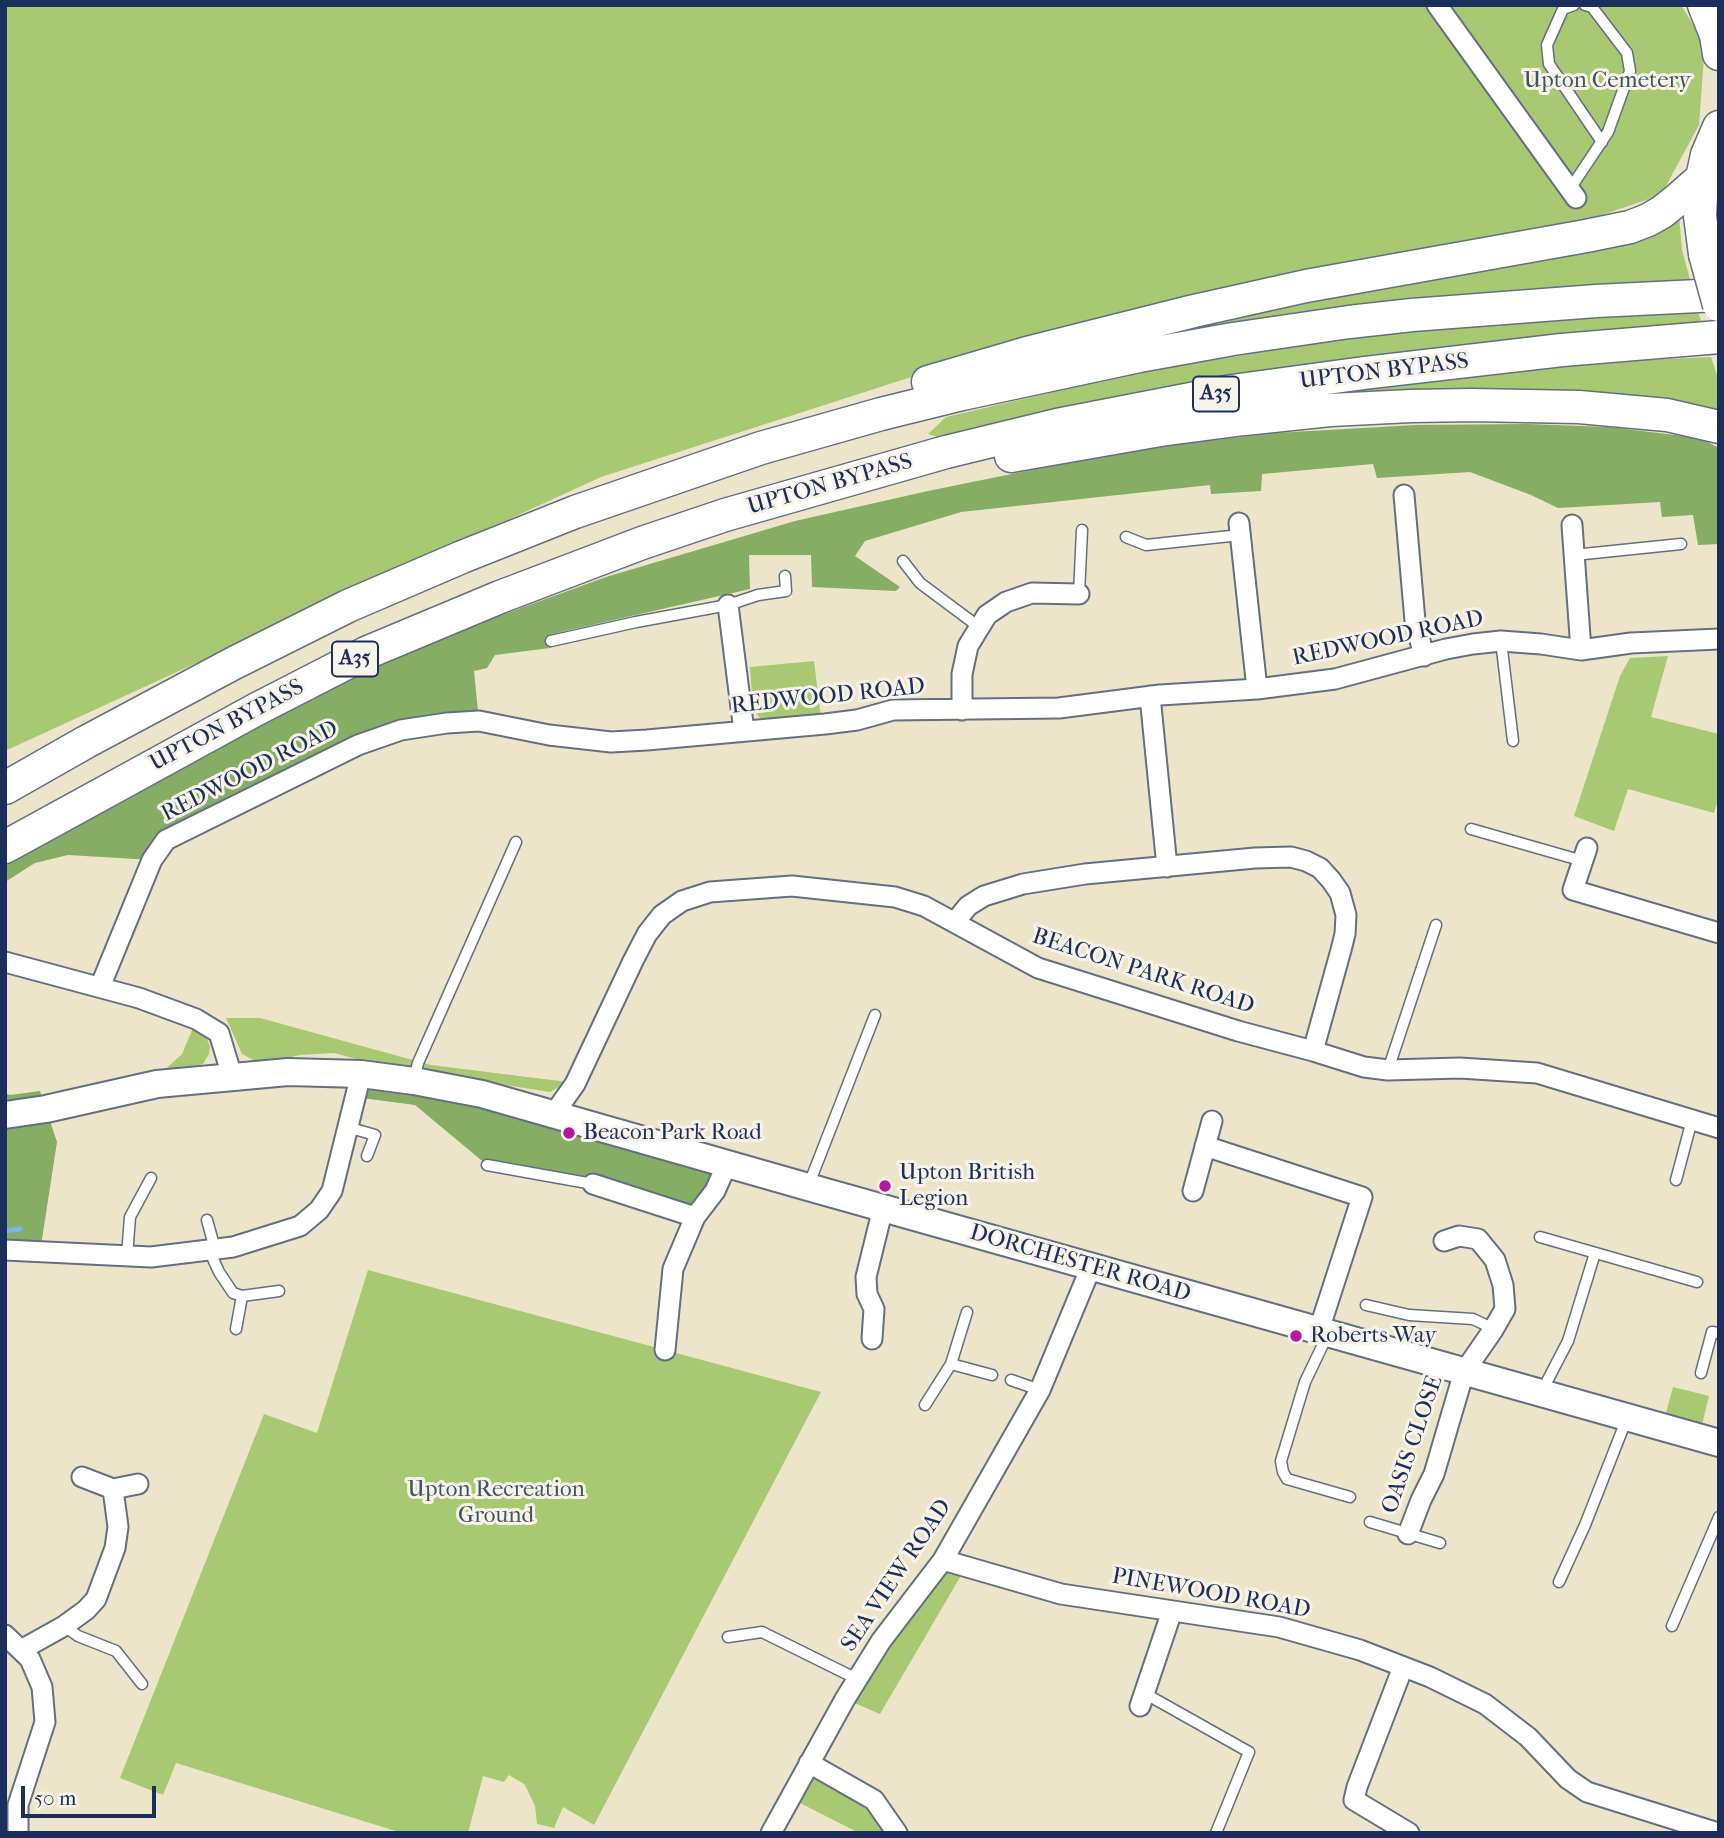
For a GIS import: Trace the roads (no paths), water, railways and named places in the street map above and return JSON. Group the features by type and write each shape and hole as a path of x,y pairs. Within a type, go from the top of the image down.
{"highway":[{"path":"1704,5 1716,35 1719,54"},
{"path":"1719,127 1707,155 1702,178 1700,216 1705,254 1719,305"},
{"name":"A35","path":"761,448 835,414 924,383 1104,332 1306,286 1630,227 1662,212 1702,178"},
{"name":"A35","path":"5,788 234,663 348,606 575,512 761,448 961,394 1233,339 1349,322 1438,313 1719,295"},
{"name":"UPTON BYPASS","path":"5,847 255,710 366,653 500,597 725,514 995,440 1133,409 1232,391 1562,351 1719,337"},
{"name":"A35","path":"725,514 1093,441 1244,419 1330,410 1472,405 1579,407 1667,415 1719,427"}],"main road":[{"name":"DORCHESTER ROAD","path":"5,1115 46,1110 157,1084 288,1072 361,1074 482,1094 1719,1443"}],"street":[{"path":"1437,5 1573,194"},
{"path":"1404,495 1415,621 1424,656"},
{"path":"1572,525 1581,650"},
{"path":"1240,529 1257,689"},
{"path":"962,710 962,674 968,646 987,615 1006,602 1032,593 1079,594"},
{"path":"728,605 744,731"},
{"name":"REDWOOD ROAD","path":"100,986 152,860 166,841 358,746 401,730 479,721 549,735 611,743 857,720 893,710 1059,708 1150,696 1257,689 1335,679 1473,643 1501,641 1581,650 1631,643 1719,639"},
{"path":"1150,696 1167,867"},
{"path":"1585,855 1573,890 1719,933"},
{"path":"955,922 968,906 984,896 1004,889 1085,874 1255,858 1291,857 1306,861 1320,868 1331,880 1344,905 1345,934 1313,1051"},
{"name":"BEACON PARK ROAD","path":"554,1115 575,1084 647,934 662,915 682,901 710,892 792,886 895,897 924,906 1038,968 1238,1031 1364,1067 1388,1070 1460,1068 1537,1073 1719,1128"},
{"path":"5,962 100,986 196,1019 219,1033 232,1076"},
{"path":"5,1250 151,1257 233,1247 300,1226 319,1210 332,1191 361,1074"},
{"path":"1194,1191 1212,1121"},
{"path":"1205,1146 1362,1197 1324,1331"},
{"path":"666,1350 673,1269 695,1217 715,1191 727,1164"},
{"path":"593,1184 695,1217"},
{"path":"872,1339 874,1309 867,1294 866,1277 883,1208"},
{"name":"OASIS CLOSE","path":"1408,1534 1434,1474 1464,1372 1505,1309 1503,1285 1495,1260 1478,1239 1459,1236 1444,1241"},
{"name":"SEA VIEW ROAD","path":"771,1833 857,1679 881,1641 943,1560 1040,1390 1091,1267"},
{"path":"82,1476 113,1489 138,1484"},
{"path":"22,1650 64,1626 96,1600 115,1548 118,1527 113,1489"},
{"name":"PINEWOOD ROAD","path":"943,1560 1060,1594 1279,1628 1360,1650 1485,1704 1528,1737 1568,1779 1587,1792 1718,1833"},
{"path":"1142,1700 1172,1611"},
{"path":"5,1635 30,1659 42,1687 45,1723 18,1805 18,1833"},
{"path":"1403,1667 1354,1800 1409,1833"},
{"path":"809,1763 874,1800 897,1833"}],"lane":[{"path":"1572,5 1563,9 1546,45 1549,64 1602,142"},
{"path":"1573,194 1608,132 1630,71 1627,53 1592,7 1585,5"},
{"path":"1126,537 1146,545 1240,529"},
{"path":"1079,594 1082,530"},
{"path":"1574,555 1681,544"},
{"path":"903,561 920,583 979,627"},
{"path":"551,641 786,591 785,576"},
{"path":"1501,641 1513,741"},
{"path":"1471,829 1585,855"},
{"path":"414,1081 418,1063 516,842"},
{"path":"1388,1070 1436,925"},
{"path":"808,1187 874,1015"},
{"path":"1676,1180 1692,1120"},
{"path":"347,1127 375,1135 367,1156"},
{"path":"487,1165 593,1184"},
{"path":"127,1256 130,1217 151,1178"},
{"path":"208,1220 219,1272 233,1293 242,1296 279,1291"},
{"path":"1540,1237 1697,1282"},
{"path":"1540,1394 1569,1341 1595,1253"},
{"path":"236,1329 242,1296"},
{"path":"1366,1305 1409,1315 1473,1319 1494,1329"},
{"path":"925,1405 951,1364 967,1312"},
{"path":"1324,1331 1281,1461 1287,1479 1350,1497"},
{"path":"1701,1373 1713,1332 1719,1334"},
{"path":"951,1364 992,1375"},
{"path":"1011,1380 1040,1390"},
{"path":"1559,1582 1585,1525 1627,1417"},
{"path":"1672,1626 1719,1517"},
{"path":"1370,1522 1440,1543"},
{"path":"64,1626 78,1636 117,1651 142,1684"},
{"path":"728,1637 762,1632 857,1679"},
{"path":"1142,1700 1249,1752 1216,1833"}],"waterway":[{"path":"5,1231 20,1229"}],"place":[{"name":"Beacon Park Road","path":"569,1133"},
{"name":"Upton British Legion","path":"885,1186"},
{"name":"Roberts Way","path":"1296,1336"}],"park label":[{"name":"Upton Cemetery","path":"1607,81"},
{"name":"Upton Recreation Ground","path":"496,1503"}]}
